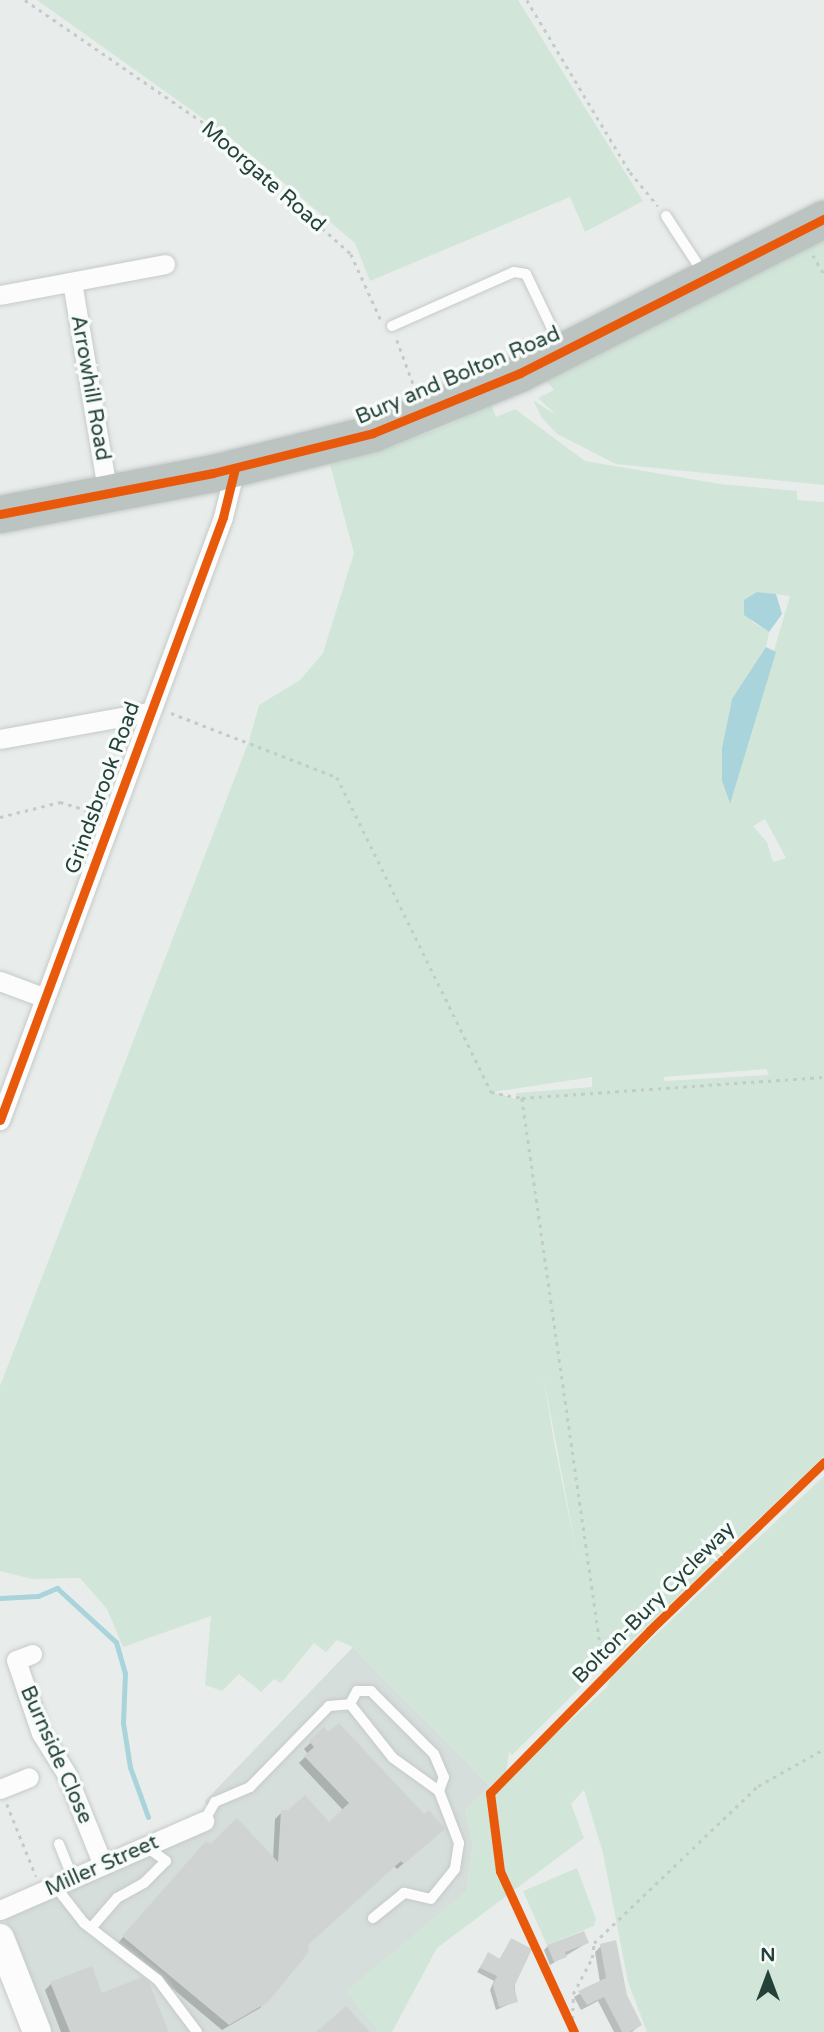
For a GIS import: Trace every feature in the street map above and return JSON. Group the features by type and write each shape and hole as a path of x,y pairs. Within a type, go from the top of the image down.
{"highway":[{"name":"Bury and Bolton Road","path":"0,514 108,495 330,446 424,415 564,352 824,219"}],"main road":[{"path":"2,1948 37,2032"}],"street":[{"path":"0,295 165,264"},
{"name":"Arrowhill Road","path":"72,282 108,495"},
{"name":"Grindsbrook Road","path":"0,1120 223,517 235,468"},
{"path":"0,739 150,709"},
{"path":"0,981 45,998"},
{"name":"Burnside Close","path":"32,1654 16,1660 41,1733 66,1773 103,1865"},
{"path":"0,1788 29,1777"},
{"name":"Miller Street","path":"0,1910 204,1821"}],"lane":[{"path":"666,216 707,278"},
{"path":"392,326 514,272 526,274 564,352"},
{"path":"350,1704 357,1691 371,1691 434,1754 444,1777 439,1791"},
{"path":"350,1704 393,1758 439,1791 459,1843 447,1884 431,1899 404,1894 373,1918"},
{"path":"204,1821 215,1802 250,1787 329,1706 350,1704"},
{"path":"59,1844 57,1886 90,1928 158,1980 197,2032"},
{"path":"90,1928 117,1898 144,1883 166,1861 147,1846"}],"path":[{"path":"527,0 630,172 666,216"},
{"path":"150,709 337,777 491,1091 522,1098 824,1077"},
{"path":"0,817 60,802 111,818"},
{"path":"522,1098 607,1665 602,1680"},
{"path":"572,2028 573,1994 592,1958 594,1943 758,1786 824,1749"},
{"path":"0,1788 57,1886"}],"shaded area":[{"path":"353,1647 490,1786 465,1811 473,1843 467,1891 347,1991 379,2032 46,2032 4,1916 214,1828 205,1801"}],"green space":[{"path":"37,0 518,0 643,201 585,232 570,197 370,281 355,243 232,139"},
{"path":"824,236 824,485 616,464 557,434 542,418 533,400 556,415 538,398 554,390 544,378"},
{"path":"491,403 496,417 515,409 585,461 720,484 797,491 797,500 824,502 824,1456 616,1656 613,1650 599,1669 512,1755 509,1752 506,1774 490,1786 353,1647 337,1640 326,1652 314,1643 281,1683 274,1679 261,1692 239,1674 222,1691 205,1685 211,1616 123,1647 107,1609 80,1578 32,1579 0,1571 0,1386 249,741 259,705 300,680 323,653 354,553 329,461 398,444 447,426","holes":["757,592 790,596 729,803 722,781 722,748 731,703 766,647 769,632 752,622","765,819 786,858 773,862 767,842 753,826","767,1069 768,1075 664,1081 664,1077","592,1077 592,1087 516,1093 516,1099 493,1092","543,1374 578,1560 554,1442"]},
{"path":"824,1476 824,2032 647,2032 628,1982 603,1853 584,1790 571,1804 584,1838 437,1948 392,2032 379,2032 346,1991 467,1891 473,1843 465,1811 490,1786 495,1790 607,1687 611,1677"},
{"path":"577,1868 596,1919 594,1926 547,1945 523,1891"}],"water":[{"path":"757,592 776,594 782,614 769,632 744,615 744,600"},
{"path":"766,647 776,652 730,804 722,781 722,748 732,699"}],"building":[{"path":"339,1723 424,1814 429,1810 445,1829 404,1864 401,1861 308,1945 309,1952 268,2002 229,2025 122,1936 206,1841 210,1844 237,1818 278,1862 281,1810 288,1810 305,1795 329,1822 349,1803 304,1756 314,1747 309,1741 324,1727 328,1732"},
{"path":"584,1931 589,1943 565,1952 567,1957 554,1962 547,1945"},
{"path":"511,1938 532,1949 514,1987 518,2002 499,2007 493,1985 497,1976 480,1968 488,1952 500,1959"},
{"path":"616,1940 627,1995 642,2025 630,2032 622,2032 604,1997 587,2005 578,1991 606,1978 600,1944"},
{"path":"92,1966 102,1993 142,1977 149,1983 169,2032 70,2032 50,1982"},
{"path":"346,2006 370,2032 316,2032"}],"waterway":[{"path":"0,1598 38,1596 57,1588 116,1642 125,1673 123,1723 130,1767 148,1817"}],"cycle path":[{"path":"0,514 213,473 373,433 520,373 824,219"},
{"path":"0,1120 223,517 235,468"},
{"name":"Bolton-Bury Cycleway","path":"574,2032 500,1871 490,1793 650,1630 824,1462"}]}
